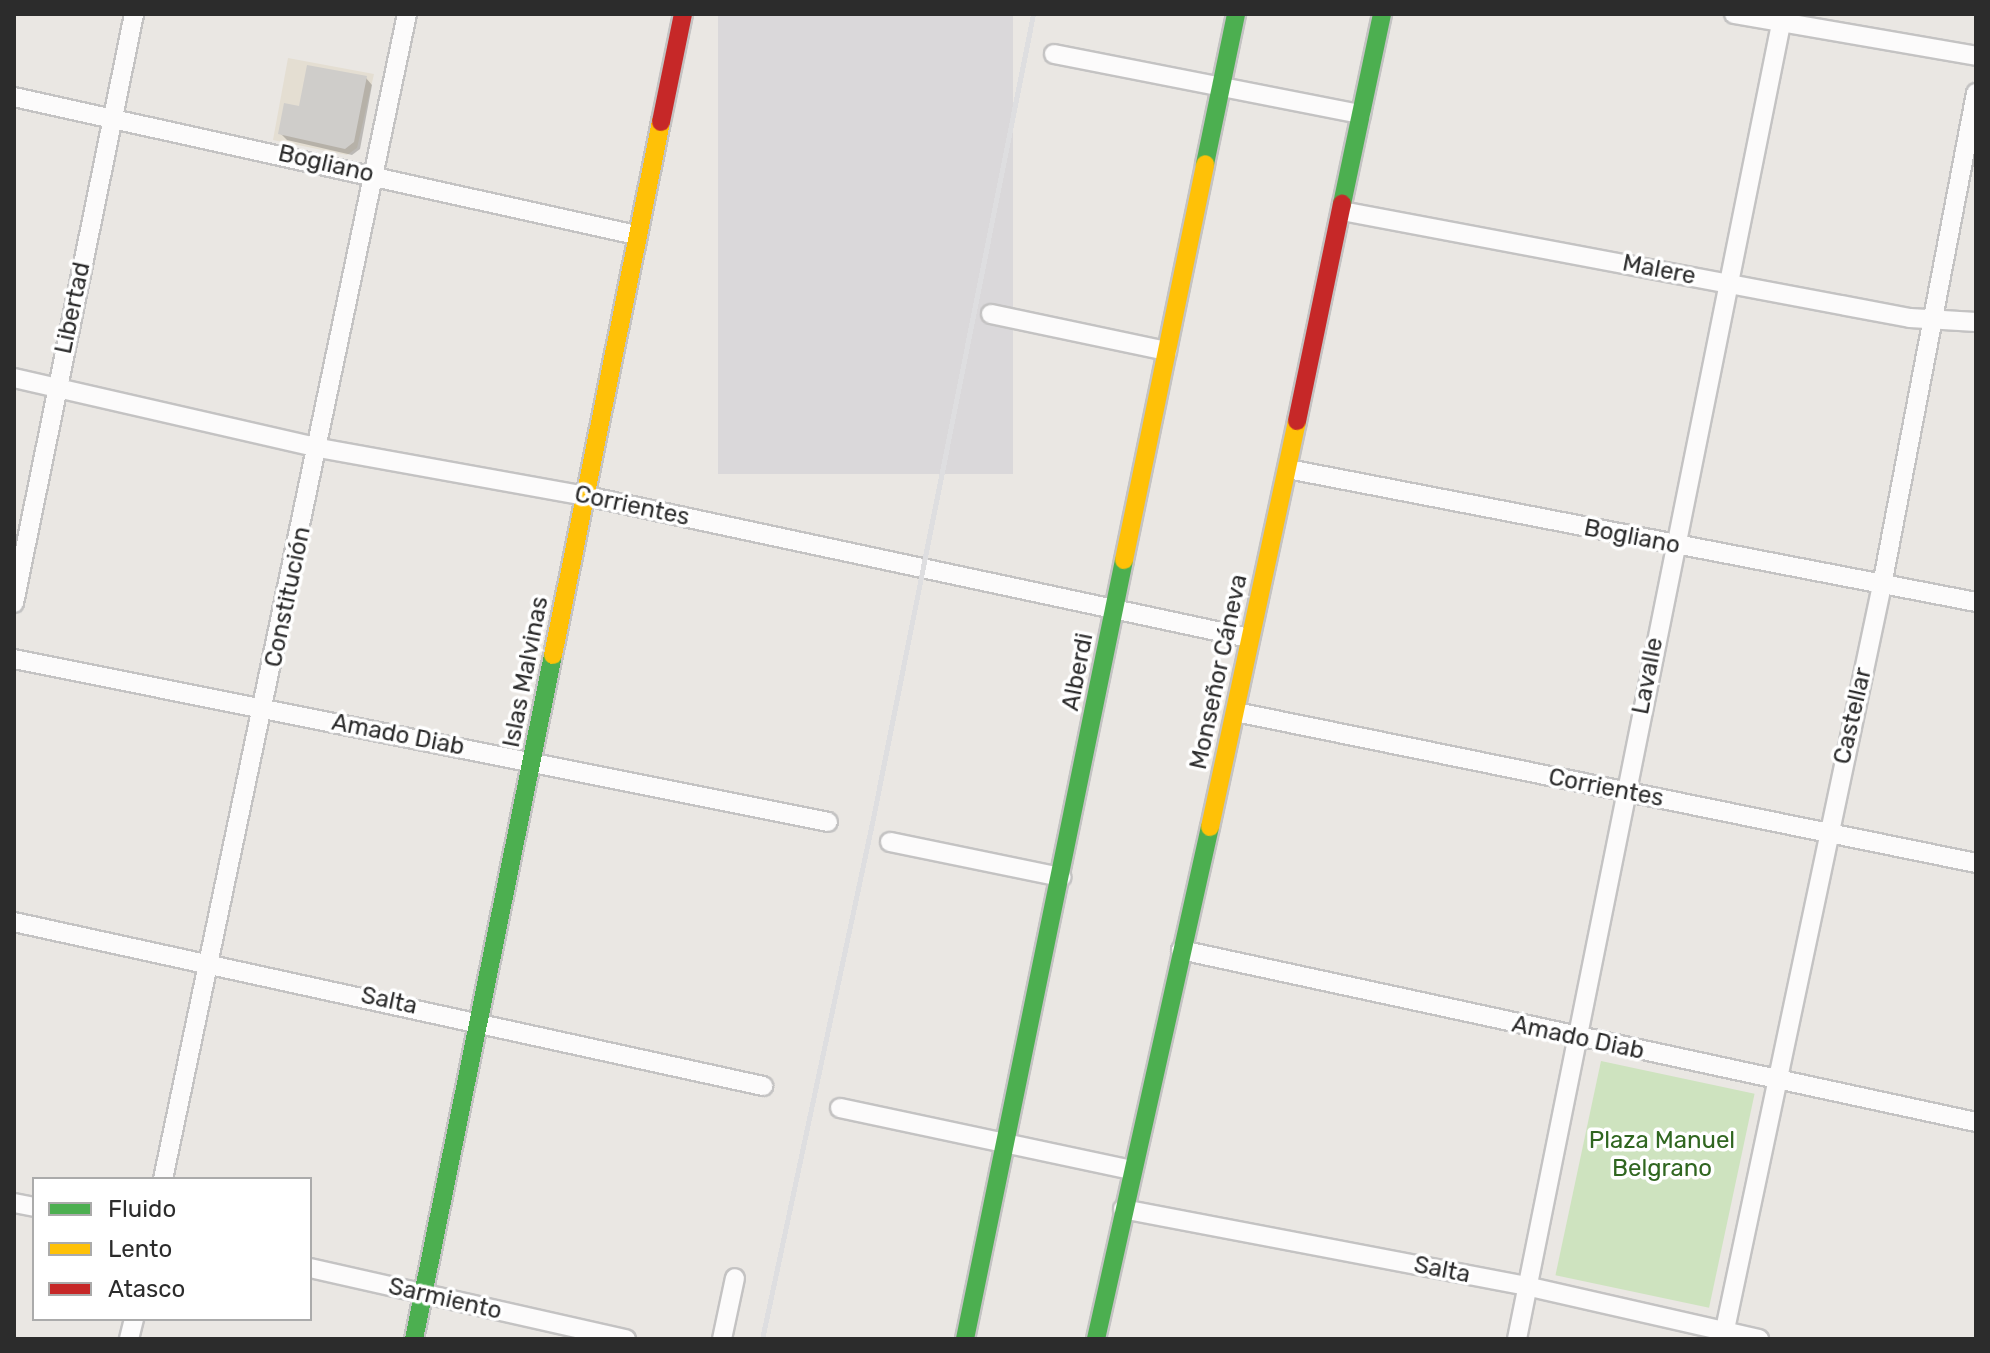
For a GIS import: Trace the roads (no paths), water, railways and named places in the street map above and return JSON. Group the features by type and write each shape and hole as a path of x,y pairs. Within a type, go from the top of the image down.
{"street":[{"name":"Libertad","path":"14,603 134,14"},
{"name":"Constitución","path":"163,1177 319,448 407,14"},
{"name":"Islas Malvinas","path":"414,1339 683,14"},
{"name":"Alberdi","path":"965,1339 1236,14"},
{"name":"Monseñor Cáneva","path":"1096,1339 1131,1170 1236,712 1249,638 1288,469 1382,14"},
{"path":"1734,14 1782,19 1976,56"},
{"name":"Lavalle","path":"1517,1339 1624,793 1782,19"},
{"path":"1054,54 1361,114"},
{"name":"Castellar","path":"1723,1335 1780,1080 1827,831 1882,585 1930,317 1976,93"},
{"name":"Bogliano","path":"14,97 113,116 636,235"},
{"name":"Malere","path":"1342,211 1730,284 1976,322"},
{"path":"991,314 1167,351"},
{"name":"Corrientes","path":"14,378 319,448 586,496 1249,638"},
{"name":"Bogliano","path":"1288,469 1976,602"},
{"name":"Amado Diab","path":"14,659 533,760 828,822"},
{"name":"Corrientes","path":"1236,712 1976,863"},
{"path":"890,842 1061,877"},
{"name":"Salta","path":"14,922 481,1021 763,1086"},
{"name":"Amado Diab","path":"1181,950 1976,1122"},
{"path":"840,1108 1005,1140 1131,1170"},
{"name":"Salta","path":"1123,1209 1526,1286 1723,1335 1759,1339"},
{"name":"Sarmiento","path":"312,1268 626,1339"},
{"path":"722,1339 735,1278"}],"railway":[{"path":"762,1339 872,823 1033,14"}],"park label":[{"name":"Plaza Manuel Belgrano","path":"1662,1155"}]}
